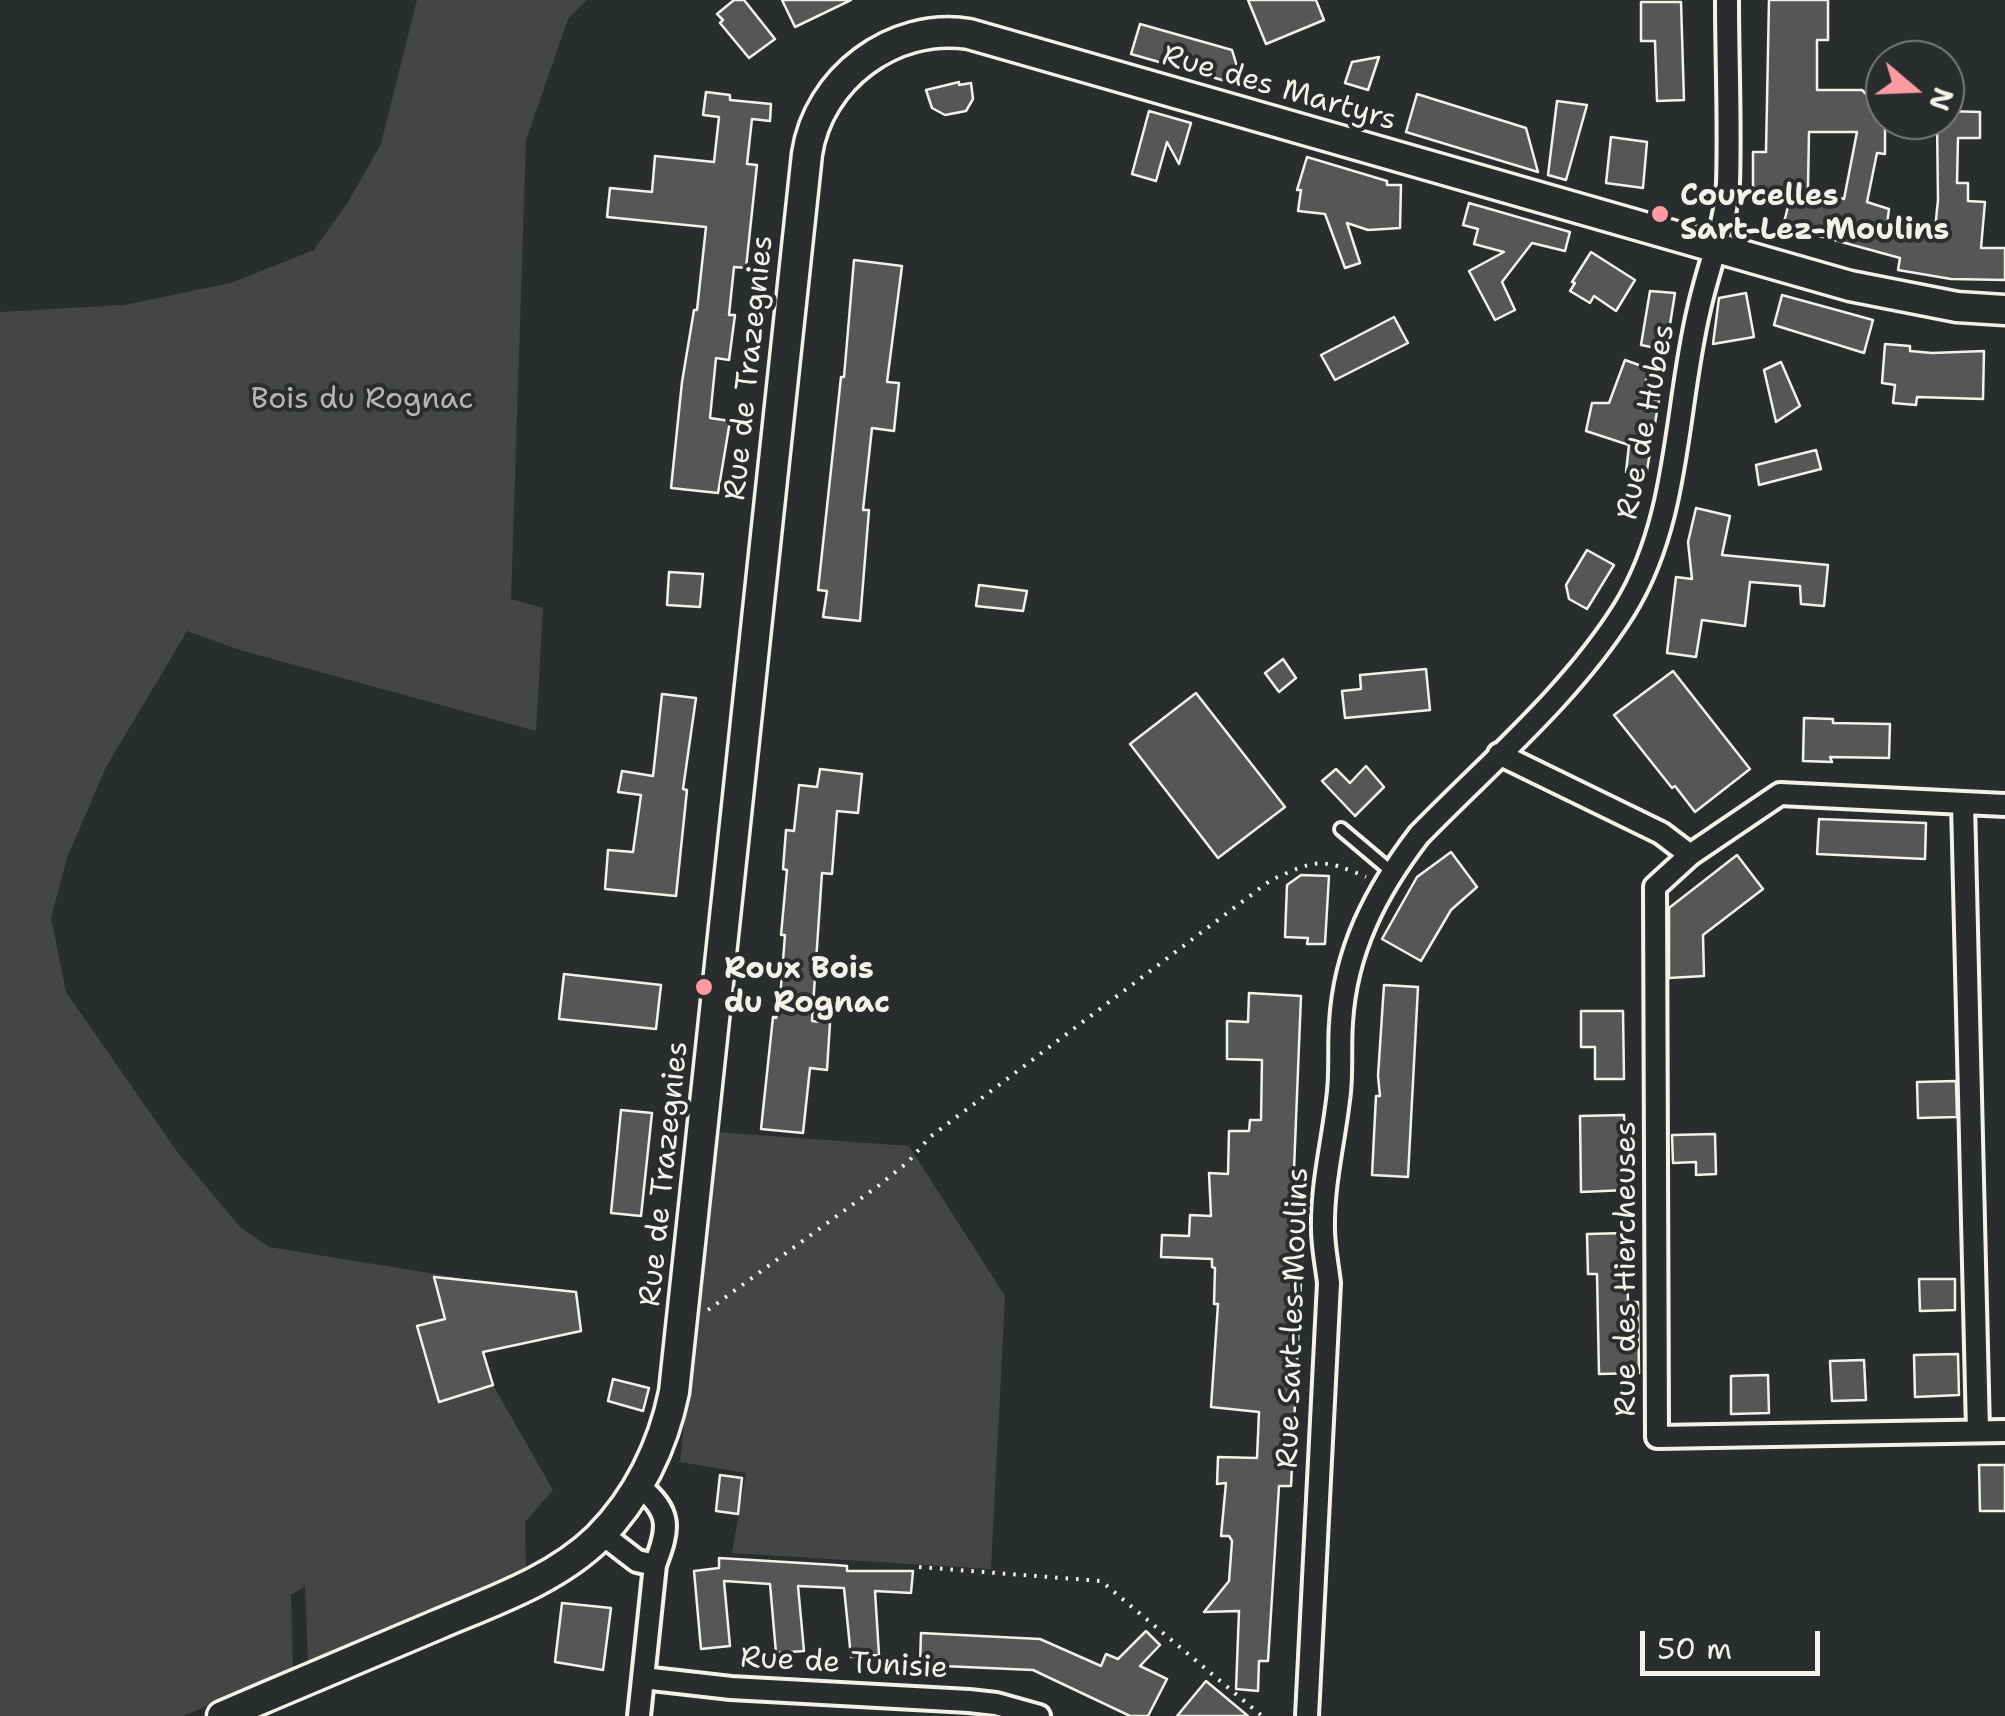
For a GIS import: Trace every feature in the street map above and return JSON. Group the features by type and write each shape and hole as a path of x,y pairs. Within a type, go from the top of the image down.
{"main road":[{"name":"Rue des Martyrs","path":"835,89 859,64 896,42 928,33 969,34 1878,292 1957,308 2005,310"},
{"name":"Rue de Trazegnies","path":"222,1716 530,1584 576,1556 602,1534 638,1486 670,1412 804,178 810,134 835,89"}],"street":[{"name":"Rue de Hubes","path":"1594,653 1625,608 1650,556 1670,488 1698,309 1717,248 1728,187 1727,0"},
{"name":"Rue Sart-les-Moulins","path":"1307,1716 1328,1283 1323,1230 1329,1152 1339,1097 1341,1020 1352,955 1360,928 1419,834 1594,653"},
{"path":"1499,754 1662,833 1690,855 1780,794 2005,804"},
{"path":"1963,803 1978,1431"},
{"name":"Rue des Hiercheuses","path":"1690,855 1654,888 1658,1438 2005,1431"},
{"path":"638,1486 661,1507 665,1519 664,1540 654,1564 639,1716"},
{"path":"602,1534 637,1561 654,1564"},
{"name":"Rue de Tunisie","path":"643,1678 982,1702 1039,1716"},
{"path":"838,1694 845,1716"}],"lane":[{"path":"1341,829 1388,879"}],"path":[{"path":"682,1317 697,1318 878,1186 908,1162 930,1137 1272,880 1312,861 1388,879"},
{"path":"918,1567 1101,1581 1262,1716"}],"green space":[{"name":"Bois du Rognac","path":"417,0 587,0 568,19 526,140 511,599 543,608 536,731 240,650 187,631 106,767 67,858 51,918 66,992 178,1153 240,1227 269,1247 460,1278 470,1312 417,1326 438,1401 493,1385 553,1490 525,1522 526,1568 308,1663 305,1586 291,1595 293,1670 183,1716 0,1716 0,312 124,305 231,283 314,250 348,202 381,144"},
{"path":"716,1132 909,1146 1005,1296 991,1569 732,1553 746,1473 680,1462"}],"building":[{"path":"734,0 744,0 775,39 749,58 717,14"},
{"path":"782,0 851,0 795,27"},
{"path":"1248,0 1316,0 1324,20 1266,44"},
{"path":"1769,0 1828,0 1828,40 1817,40 1817,90 1862,90 1865,140 1885,140 1885,154 1877,153 1867,202 1889,209 1886,232 1934,239 1937,140 1958,140 1957,183 1968,183 1968,201 1985,202 1981,248 2005,248 2005,280 1951,279 1898,270 1900,258 1783,226 1790,199 1753,190 1753,152 1766,152","holes":["1809,132 1857,132 1844,199 1808,188"]},
{"path":"1641,2 1681,2 1684,100 1657,101 1655,41 1641,41"},
{"path":"1140,24 1232,50 1243,86 1131,54"},
{"path":"1379,57 1368,90 1345,83 1352,62"},
{"path":"971,83 973,99 966,111 945,115 932,108 926,90"},
{"path":"706,92 730,95 730,100 771,104 770,121 752,119 747,164 757,165 746,268 734,267 729,315 735,315 729,360 716,358 710,418 730,421 718,493 671,488 682,382 697,310 706,227 607,217 610,188 652,192 655,156 714,162 719,117 703,115"},
{"path":"1417,94 1526,128 1538,172 1406,132"},
{"path":"1557,101 1587,105 1566,180 1548,175"},
{"path":"1149,111 1191,123 1179,164 1167,142 1156,181 1132,174"},
{"path":"1965,112 1980,112 1980,138 1965,138"},
{"path":"1611,137 1647,142 1643,188 1606,183"},
{"path":"1307,157 1387,181 1387,185 1401,185 1400,228 1368,230 1347,223 1360,263 1345,268 1325,214 1298,211 1301,190 1297,190"},
{"path":"1469,203 1570,232 1565,251 1532,243 1502,282 1515,310 1495,320 1469,271 1504,252 1474,244 1478,229 1463,225"},
{"path":"1591,252 1635,280 1616,311 1594,296 1590,303 1570,291"},
{"path":"854,260 902,266 887,382 899,383 894,431 872,428 863,510 869,510 860,621 823,617 827,591 818,590"},
{"path":"1650,291 1675,293 1666,350 1641,345"},
{"path":"1746,293 1754,337 1713,344 1719,298"},
{"path":"1782,295 1873,320 1864,353 1774,325"},
{"path":"1394,317 1408,343 1335,380 1321,355"},
{"path":"1885,344 1932,353 1984,351 1983,399 1917,397 1916,405 1893,403 1895,385 1882,383"},
{"path":"1625,360 1650,369 1646,381 1652,383 1648,398 1659,400 1646,476 1626,472 1629,445 1586,431 1592,403 1609,403"},
{"path":"1781,362 1800,406 1776,422 1764,370"},
{"path":"1816,450 1821,469 1759,485 1756,465"},
{"path":"1696,508 1730,516 1722,555 1828,565 1824,606 1801,604 1800,586 1750,582 1745,626 1702,620 1696,657 1667,653 1676,577 1692,579 1688,542"},
{"path":"1587,550 1614,565 1587,609 1569,599 1566,585"},
{"path":"669,572 703,574 700,607 667,605"},
{"path":"979,585 1027,591 1023,611 976,606"},
{"path":"1283,659 1296,678 1279,692 1265,673"},
{"path":"1426,669 1430,710 1345,718 1342,691 1361,689 1360,675"},
{"path":"1673,671 1750,769 1695,812 1614,715"},
{"path":"1196,693 1285,807 1218,858 1130,744"},
{"path":"662,694 696,698 683,789 687,790 676,896 605,889 608,850 633,852 641,795 618,792 622,771 653,776"},
{"path":"1804,718 1890,724 1889,758 1830,757 1832,762 1803,761"},
{"path":"1366,766 1384,787 1355,816 1322,781 1336,769 1350,783"},
{"path":"820,769 862,774 858,813 837,811 832,874 822,873 812,1021 830,1023 827,1070 810,1068 803,1133 761,1129 773,1017 776,1018 780,998 786,830 794,831 799,785 817,787"},
{"path":"1819,819 1926,823 1925,859 1817,854"},
{"path":"1451,852 1477,887 1451,910 1421,961 1382,939 1417,877"},
{"path":"1737,855 1763,889 1703,935 1704,976 1669,978 1669,908"},
{"path":"1301,875 1329,876 1325,944 1307,944 1308,938 1285,937 1287,885"},
{"path":"564,974 661,985 656,1029 559,1019"},
{"path":"1384,985 1418,987 1408,1177 1372,1175 1376,1096 1380,1096"},
{"path":"1249,993 1301,996 1292,1219 1304,1219 1291,1486 1279,1486 1268,1661 1259,1661 1258,1691 1236,1689 1239,1611 1204,1612 1229,1581 1232,1541 1229,1536 1221,1536 1226,1483 1217,1484 1218,1457 1257,1458 1259,1412 1211,1407 1218,1304 1214,1304 1212,1259 1161,1257 1162,1235 1189,1236 1190,1215 1211,1216 1209,1173 1228,1174 1229,1131 1249,1131 1250,1120 1261,1120 1262,1060 1227,1059 1227,1021 1248,1022"},
{"path":"1581,1011 1623,1011 1624,1079 1595,1079 1595,1047 1581,1047"},
{"path":"1956,1081 1957,1117 1918,1118 1917,1082"},
{"path":"621,1110 652,1113 641,1216 611,1213"},
{"path":"1624,1115 1627,1190 1581,1192 1580,1116"},
{"path":"1715,1134 1716,1174 1696,1175 1696,1162 1673,1163 1672,1135"},
{"path":"1626,1233 1628,1302 1638,1302 1639,1373 1599,1374 1597,1274 1588,1274 1587,1234"},
{"path":"434,1277 576,1292 581,1331 483,1352 493,1385 439,1402 417,1326 445,1319"},
{"path":"1919,1279 1955,1279 1955,1310 1920,1311"},
{"path":"1958,1354 1959,1395 1915,1397 1914,1355"},
{"path":"1864,1360 1866,1400 1832,1401 1830,1361"},
{"path":"1768,1375 1769,1413 1731,1414 1731,1376"},
{"path":"613,1379 649,1388 643,1411 608,1401"},
{"path":"1979,1465 2005,1465 2005,1511 1980,1511"},
{"path":"720,1475 742,1478 738,1514 716,1511"},
{"path":"719,1558 847,1566 847,1571 913,1571 911,1593 875,1591 879,1655 851,1657 844,1588 798,1586 804,1651 776,1653 770,1584 724,1581 730,1646 701,1649 694,1571 719,1568"},
{"path":"562,1603 611,1608 603,1670 555,1662"},
{"path":"1146,1631 1160,1645 1140,1666 1167,1679 1148,1716 1130,1716 1033,1670 920,1665 921,1633 1040,1639 1101,1666 1106,1654 1118,1659"},
{"path":"1206,1681 1248,1716 1177,1716"}],"place":[{"name":"Courcelles Sart-Lez-Moulins","path":"1660,214"},
{"name":"Roux Bois du Rognac","path":"704,987"}]}
